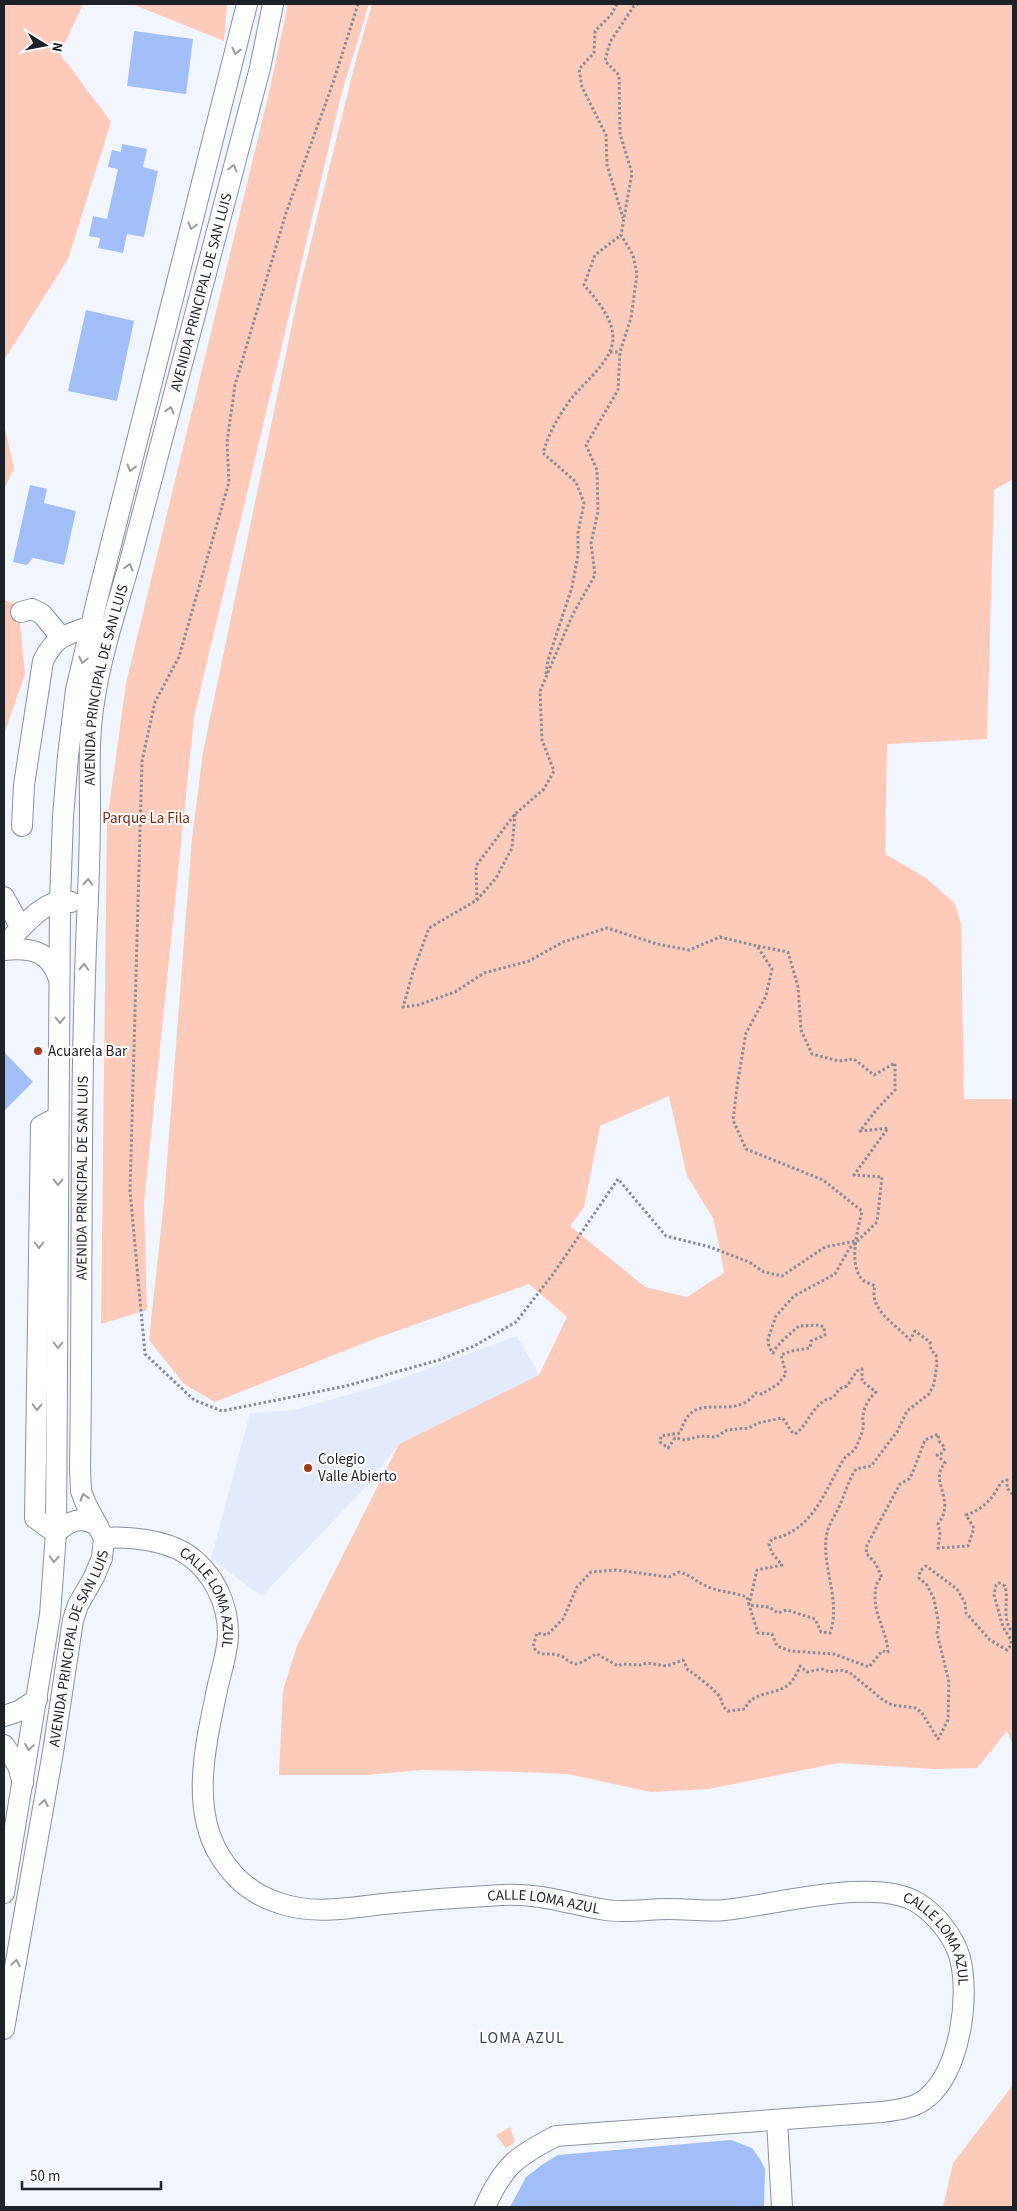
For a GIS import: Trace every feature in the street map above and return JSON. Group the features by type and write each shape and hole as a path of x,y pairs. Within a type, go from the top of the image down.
{"street":[{"name":"AVENIDA PRINCIPAL DE SAN LUIS","path":"4,1893 24,1783 50,1615 56,1533 60,901 63,821 76,690 247,4"},
{"name":"AVENIDA PRINCIPAL DE SAN LUIS","path":"4,2029 53,1752 73,1620 86,1589 100,1564 101,1532 83,1498 80,1468 83,1296 81,1183 90,751 93,712 106,643 129,565 260,68 273,4"},
{"path":"21,612 32,609 42,614 61,637"},
{"path":"22,826 24,784 43,661 50,646 61,637 91,626"},
{"path":"63,821 71,837 76,838 81,837 90,822"},
{"path":"4,896 21,928"},
{"path":"4,948 30,918 60,901 69,900 76,905 81,912 86,931"},
{"path":"4,948 21,948 36,951 54,964 60,981"},
{"name":"CALLE LOMA AZUL","path":"56,1533 67,1522 76,1519 84,1520 101,1532 177,1548 194,1559 218,1588 227,1622 228,1639 212,1713 202,1779 206,1822 214,1845 225,1863 239,1881 260,1896 303,1910 338,1909 505,1895 546,1896 609,1911 722,1911 810,1897 880,1891 903,1895 921,1905 952,1938 960,1958 963,2013 950,2065 939,2084 927,2099 907,2109 777,2121 556,2136 524,2152 507,2168 485,2207"},
{"path":"4,1716 19,1711 37,1699"},
{"path":"4,1745 18,1766 24,1783"},
{"path":"777,2121 782,2207"}],"path":[{"path":"358,4 333,83 286,213 234,385 227,442 229,482 179,657 156,702 142,761 130,1191 146,1354 194,1400 222,1411 346,1386 439,1360 474,1346 516,1322 553,1274 618,1179 666,1236 726,1253 749,1262 764,1272 782,1276 825,1248 856,1242"},
{"path":"617,4 611,15 596,31 594,53 579,69 582,87 606,135 607,165 624,219"},
{"path":"546,678 548,660 572,587 578,555 578,533 584,503 576,482 542,453 548,436 569,401 610,352 613,337 604,309 584,285 595,255 621,234 624,219 632,173 620,134 619,75 605,61 610,42 634,6 638,4"},
{"path":"477,900 476,866 516,814 544,789 554,771 542,740 540,691 573,614 595,575 591,544 598,512 597,470 586,445 618,390 620,352 631,318 637,274 633,255 621,234"},
{"path":"610,352 620,352"},
{"path":"516,814 512,848 496,878 477,900 429,928 403,1007 418,1005 455,992 484,973 529,961 563,942 608,928 657,944 689,950 720,936 788,952 798,987 801,1030 812,1054 839,1061 854,1060 874,1075 895,1063 895,1090 860,1131 888,1128 854,1175 882,1176 877,1222 849,1249 835,1274 794,1296 776,1316 768,1339 768,1347 773,1353 778,1344 790,1336 799,1326 819,1325 824,1327 825,1335 811,1341 810,1348 791,1351 781,1355 786,1374 778,1384 762,1394 756,1393 745,1403 694,1410 683,1422 680,1433 661,1436 660,1442 668,1448 675,1438 685,1440 701,1436 716,1437 727,1430 749,1428 758,1423 782,1418 789,1430 795,1434 804,1429 808,1419 823,1401 832,1398 840,1388 847,1386 857,1372 862,1369 862,1381 876,1392 870,1397 864,1410 864,1428 857,1446 853,1452 842,1460 838,1471 831,1479 824,1499 808,1519 784,1536 772,1539 769,1544 772,1554 782,1565 757,1570 749,1605"},
{"path":"749,1605 769,1607 778,1613 787,1610 803,1614 815,1619 821,1632 830,1633 835,1616 827,1559 826,1539 830,1523 839,1507 844,1490 856,1469 871,1466 897,1432 907,1411 929,1394 934,1384 937,1364 930,1342 915,1331 910,1340 877,1306 872,1295 875,1286 864,1281 858,1271 855,1252 862,1211 822,1180 746,1150 733,1120 746,1033 766,996 772,969 757,946"},
{"path":"1013,1495 1007,1488 1007,1480 1001,1482 993,1499 977,1512 966,1515 974,1528 968,1546 938,1548 940,1533 938,1524 944,1516 947,1507 940,1486 941,1468 945,1463 938,1455 945,1448 939,1441 938,1434 925,1440 912,1474 909,1479 900,1484 867,1546 866,1553 876,1564 882,1578 878,1580 873,1598 887,1642 888,1652 882,1651 869,1667 834,1654 790,1652 777,1646 772,1634 758,1633 747,1597 724,1593 704,1586 690,1575 679,1572 669,1577 616,1570 591,1572 577,1587 558,1626 547,1635 537,1633 533,1646 536,1652 544,1655 557,1654 574,1664 582,1663 588,1657 597,1654 618,1666 622,1664 640,1666 647,1663 667,1666 683,1660 688,1670 694,1673 720,1697 722,1705 728,1711 745,1709 748,1702 754,1696 768,1694 792,1682 800,1666 807,1672 822,1669 829,1672 840,1670 849,1672 883,1700 892,1705 916,1708 922,1713 938,1739 948,1720 949,1682 944,1656 936,1634 939,1625 934,1599 927,1585 919,1578 920,1571 926,1566 957,1588 965,1604 966,1613 990,1640 1007,1650 1011,1645 1011,1640 1003,1627 994,1595 996,1585 999,1583 1005,1586 1007,1594 1005,1616 1010,1629 1013,1631"}],"shaded area":[{"name":"Colegio Valle Abierto","path":"517,1336 539,1375 399,1444 361,1492 262,1596 211,1559 250,1413 294,1410 386,1384"}],"green space":[{"path":"4,4 83,4 60,54 111,122 68,259 4,360"},
{"path":"132,4 227,4 224,41"},
{"name":"Parque La Fila","path":"288,4 369,4 342,91 194,717 144,1203 147,1310 101,1324 107,822 126,683 268,97"},
{"path":"372,4 1013,4 1013,479 994,490 987,739 887,744 885,854 926,878 955,904 961,924 964,1099 1013,1099 1013,1745 1007,1731 977,1768 935,1769 838,1763 709,1789 651,1792 567,1774 422,1770 366,1775 279,1775 283,1690 297,1646 399,1444 539,1375 567,1317 529,1284 377,1338 215,1402 184,1384 149,1340 164,1200 192,838 203,752 299,291 354,67","holes":["669,1096 687,1176 713,1218 724,1273 687,1297 645,1287 570,1226 584,1207 600,1126"]},
{"path":"4,424 14,468 4,490"},
{"path":"4,600 18,605 25,674 4,734"},
{"path":"1013,2085 1013,2207 943,2207 953,2163"},
{"path":"510,2127 515,2142 506,2148 496,2135"}],"building":[{"path":"134,31 193,39 186,94 127,86"},
{"path":"122,144 147,149 143,167 158,171 144,237 127,234 123,253 98,248 100,238 89,236 93,216 107,219 118,169 108,167 112,150 121,152"},
{"path":"86,310 134,321 117,401 68,391"},
{"path":"30,485 47,489 44,503 76,511 64,565 33,558 27,565 13,562"},
{"path":"4,1052 33,1082 4,1111"},
{"path":"731,2140 752,2148 765,2169 764,2207 510,2207 526,2177 558,2155"}],"place":[{"name":"Acuarela Bar","path":"38,1051"},
{"name":"Colegio Valle Abierto","path":"308,1468"}],"district":[{"name":"LOMA AZUL","path":"522,2037"}]}
